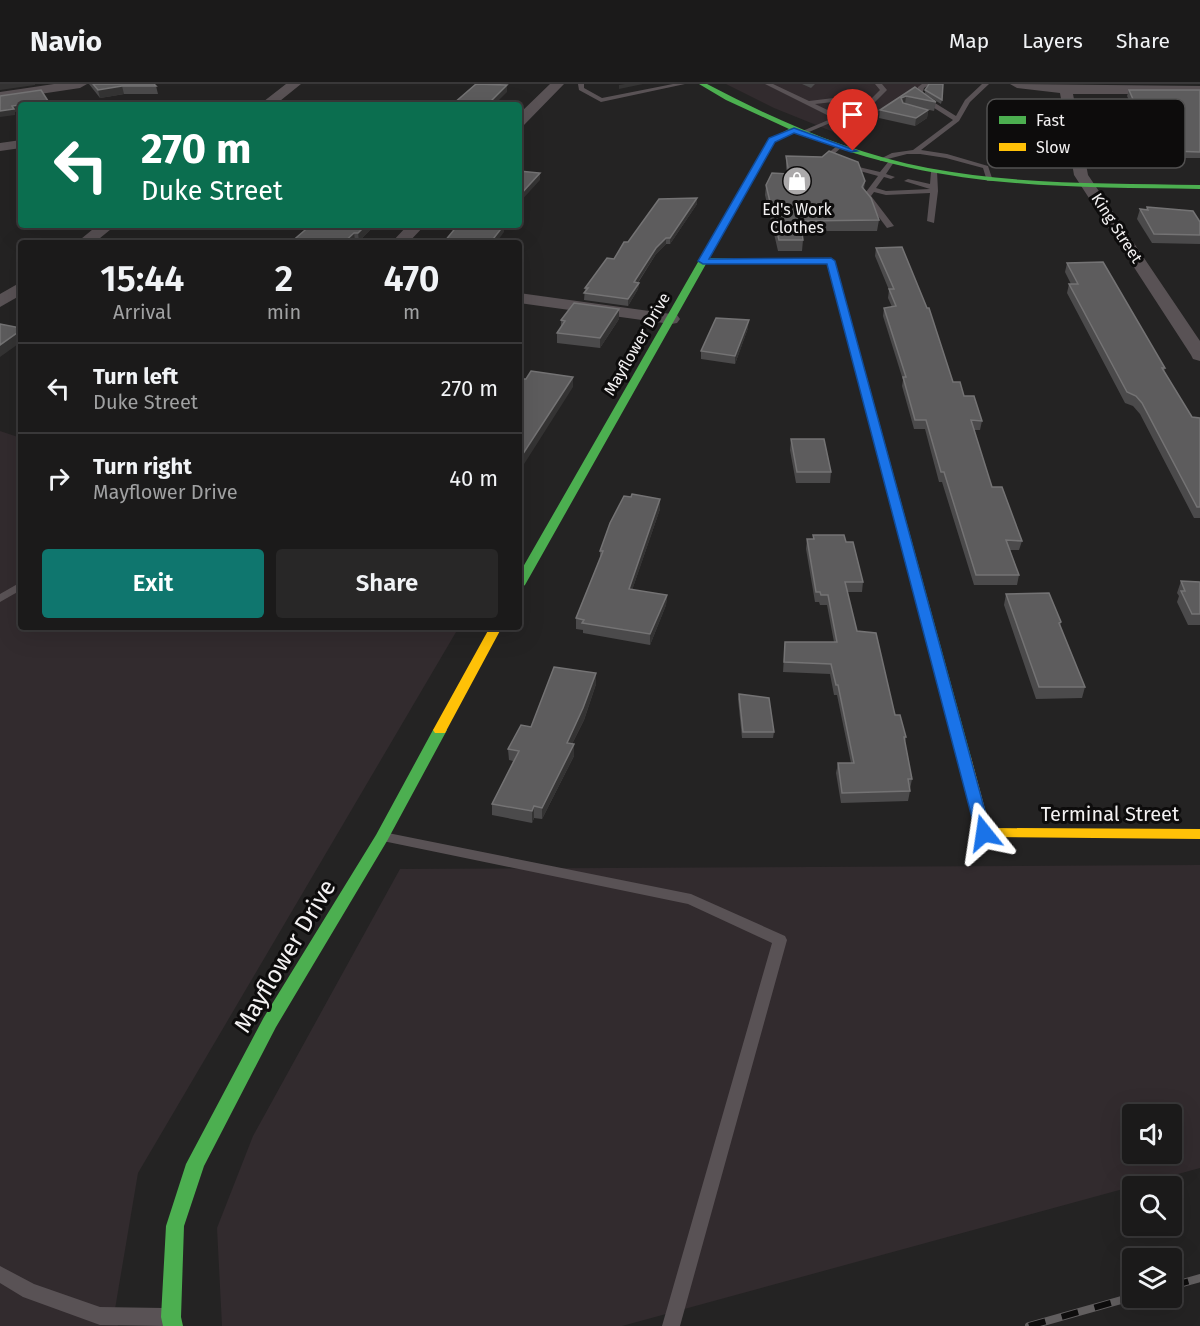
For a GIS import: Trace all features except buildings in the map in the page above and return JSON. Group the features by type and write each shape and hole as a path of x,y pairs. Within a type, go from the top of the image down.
{"street":[{"path":"0,96 80,84"},
{"path":"267,102 294,84"},
{"path":"522,119 557,84"},
{"path":"702,84 798,132 886,161 935,172 990,179 1089,185 1200,187"},
{"path":"1017,84 1066,90 1200,90"},
{"name":"King Street","path":"1066,90 1068,99"},
{"name":"Mayflower Drive","path":"522,580 772,140 798,132"},
{"path":"0,147 18,144"},
{"name":"King Street","path":"1080,168 1081,175 1200,355"},
{"path":"402,240 414,228"},
{"path":"89,240 108,233"},
{"name":"Terminal Street","path":"703,261 831,261 984,833 1200,834"},
{"path":"0,302 18,289"},
{"path":"522,298 671,319"},
{"name":"Mayflower Drive","path":"172,1321 175,1226 195,1164 270,1022 382,837 494,630"}],"lane":[{"path":"581,84 581,89 602,100 682,84"},
{"path":"768,84 839,118"},
{"path":"798,132 839,118 870,104 884,90 878,84"},
{"path":"927,84 921,87 919,96 957,120"},
{"path":"916,150 957,120 967,101 986,84"},
{"path":"808,103 842,99 874,100"},
{"path":"932,115 948,115"},
{"path":"840,146 830,154 830,158 885,178"},
{"path":"890,226 867,196 885,178 886,161 895,153 916,150 986,167 990,179"},
{"path":"931,221 935,172"},
{"path":"906,183 934,189"},
{"path":"872,189 886,193 934,189"},
{"path":"0,588 18,585"},
{"path":"0,599 18,586"},
{"path":"382,837 691,899 780,940 671,1326"},
{"path":"0,1274 29,1291 100,1316 172,1321"}],"shaded area":[{"path":"726,84 924,84 846,137 774,108"},
{"path":"0,431 18,437 18,630 457,630 138,1173 114,1315 118,1326 0,1326"},
{"path":"1200,865 1200,1168 1171,1176 1122,1176 1122,1189 622,1326 222,1326 217,1228 253,1136 400,869"}],"railway":[{"path":"1182,1283 1200,1278"},
{"path":"1029,1326 1122,1300"}],"traffic: fast":[{"path":"702,84 756,112 811,136 868,155 927,170 1028,183 1200,187"},
{"path":"522,580 772,140 794,130"},
{"path":"703,261 831,261 964,757"},
{"path":"173,1326 171,1317 175,1226 195,1164 270,1022 382,837 440,730"}],"traffic: slow":[{"path":"440,730 494,630"},
{"path":"964,757 984,833 1200,834"}],"place":[{"name":"Ed's Work Clothes","path":"797,181"}],"route":[{"path":"853,151 794,130 772,140 703,261 831,261 984,833"}]}
